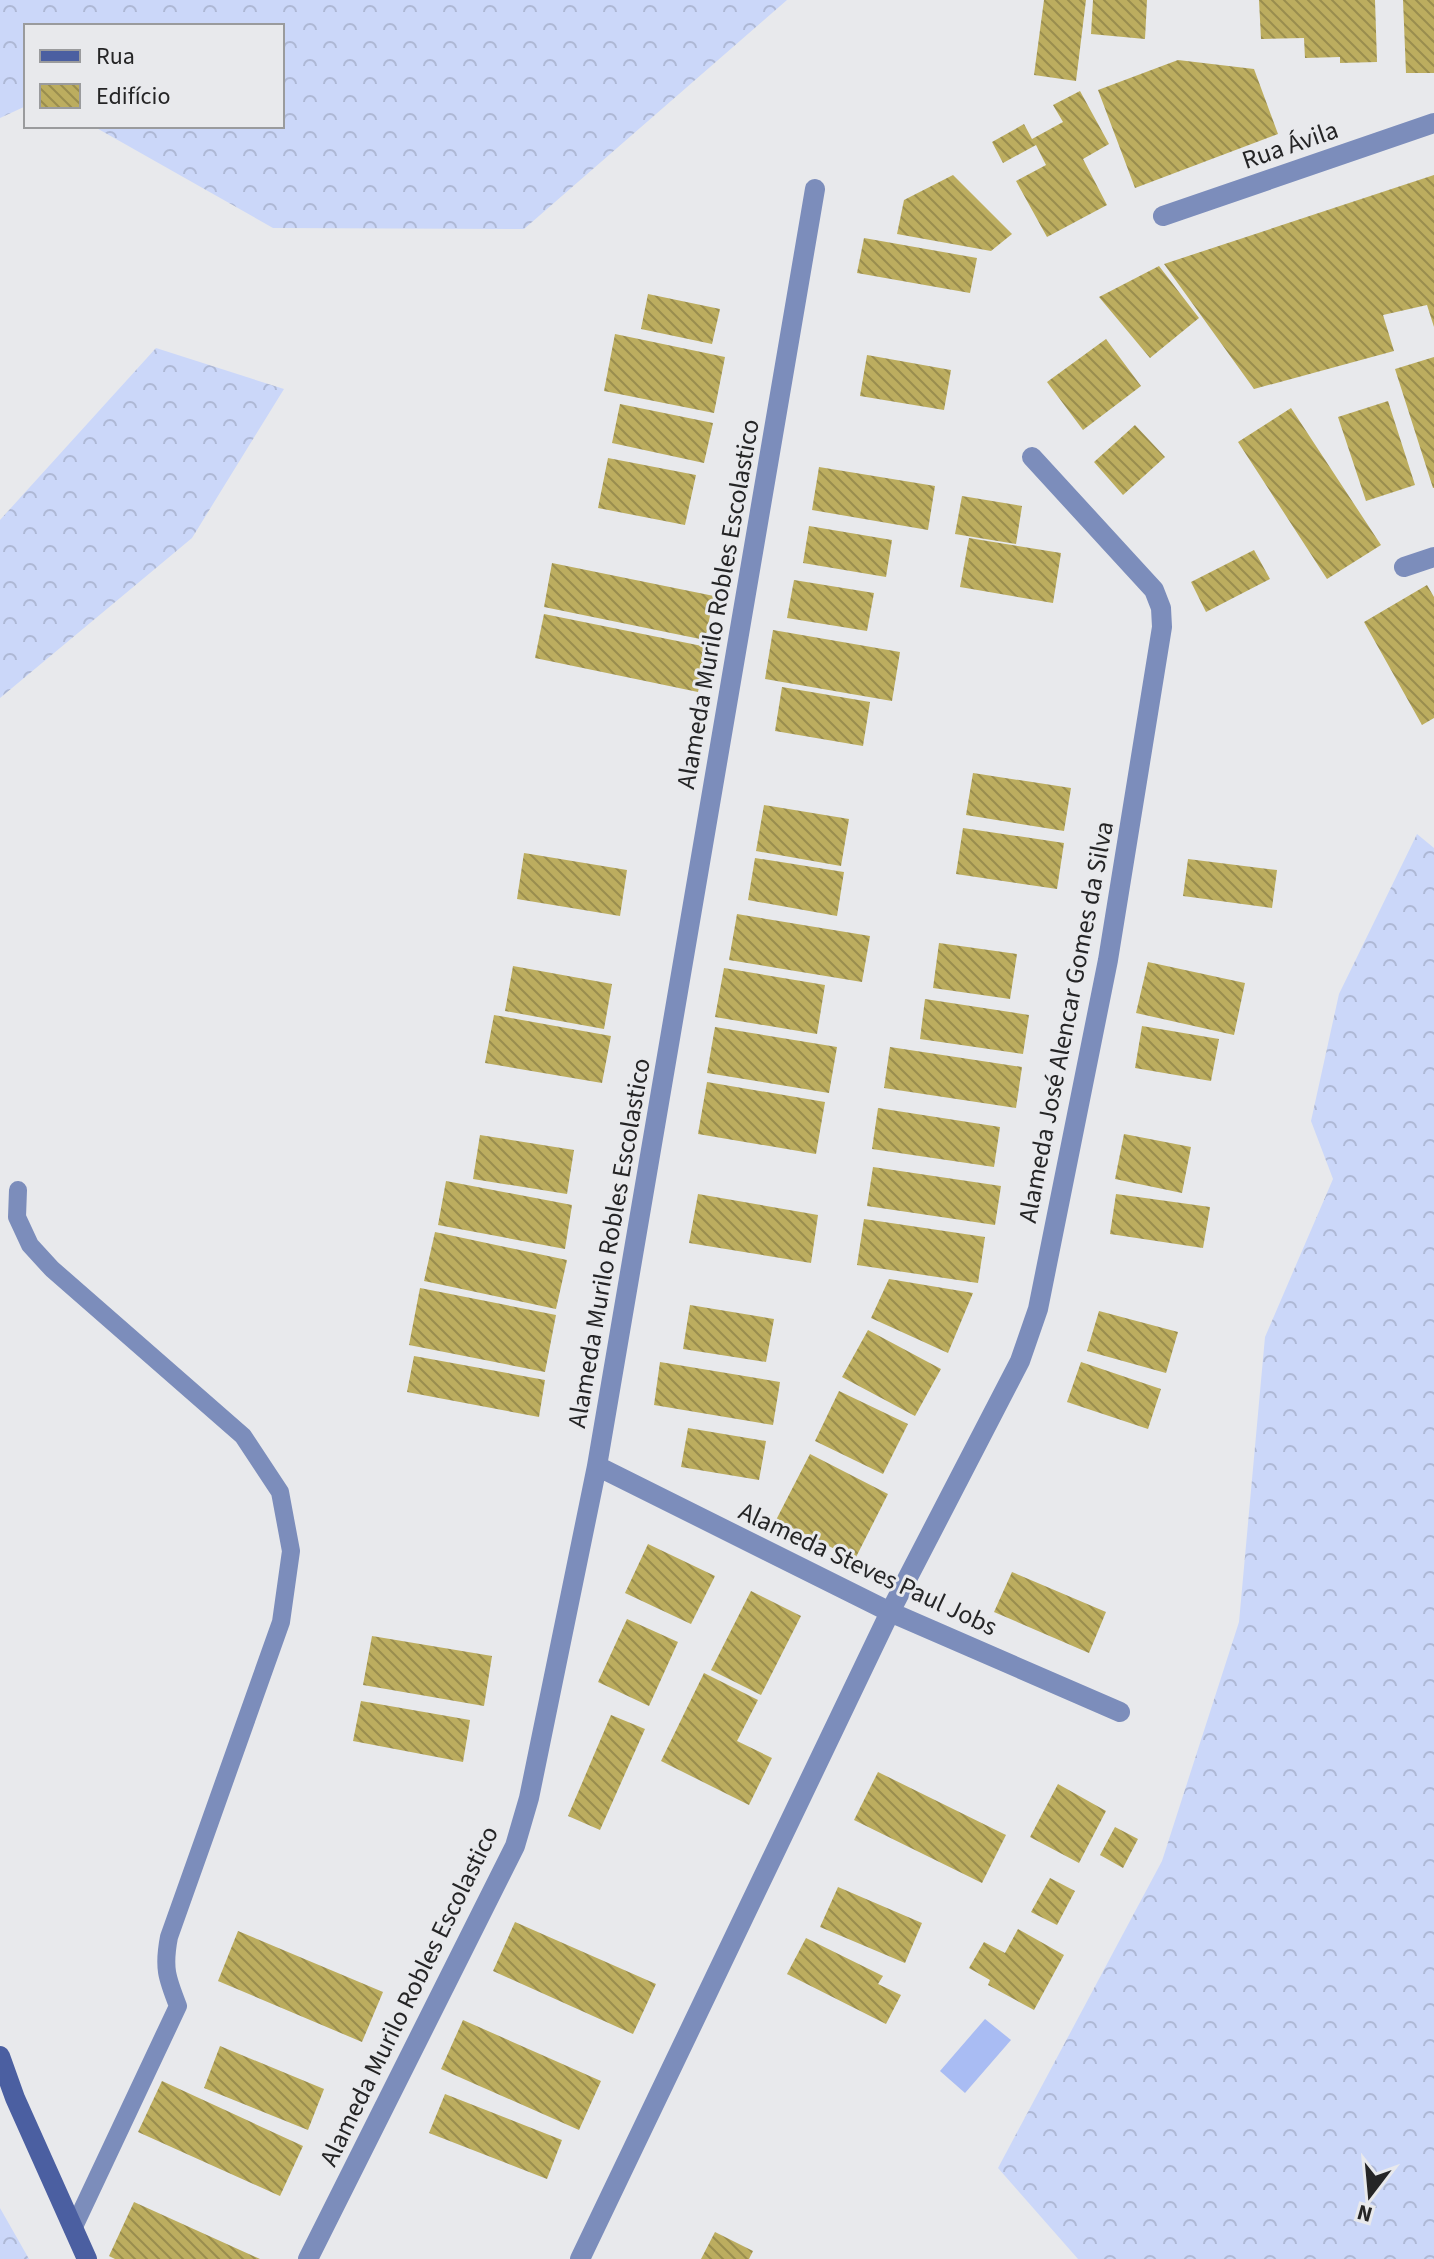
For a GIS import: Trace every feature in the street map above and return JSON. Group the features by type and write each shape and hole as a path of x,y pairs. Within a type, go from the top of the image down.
{"street":[{"name":"Rua Ávila","path":"1163,216 1434,123"},
{"name":"Alameda Murilo Robles Escolastico","path":"308,2259 515,1846 529,1798 597,1466 815,189"},
{"name":"Alameda José Alencar Gomes da Silva","path":"890,1612 1020,1361 1038,1309 1108,960 1162,627 1161,608 1154,590 1032,457"},
{"path":"1404,567 1434,557"},
{"name":"Alameda Steves Paul Jobs","path":"597,1466 890,1612 1120,1712"},
{"path":"580,2259 890,1612"},
{"path":"0,2056 15,2098 87,2259"}],"lane":[{"path":"18,1190 17,1217 30,1245 52,1269 243,1436 280,1492 291,1551 281,1622 169,1937 165,1956 166,1974 178,2006 73,2229"}],"green space":[{"path":"0,0 787,0 524,229 273,228 97,128 284,128 284,24 24,24 24,107 0,118"},
{"path":"156,348 284,389 192,538 0,698 0,520"},
{"path":"1417,834 1434,848 1434,2259 1078,2259 998,2168 1162,1861 1239,1622 1265,1337 1333,1179 1311,1121 1339,994"},
{"path":"0,2208 29,2259 0,2259"}],"shaded area":[{"path":"985,2019 1011,2040 965,2093 940,2071"}],"building":[{"path":"1044,0 1086,0 1076,81 1034,75"},
{"path":"1093,0 1147,0 1145,39 1091,34"},
{"path":"1259,0 1375,0 1377,62 1340,63 1340,57 1305,58 1304,38 1261,39"},
{"path":"1403,0 1434,0 1434,73 1406,73"},
{"path":"1178,60 1254,69 1278,134 1135,188 1098,90"},
{"path":"1080,91 1109,144 1083,159 1107,205 1047,237 1016,181 1046,165 1036,145 1003,163 992,142 1024,124 1032,139 1063,122 1053,105"},
{"path":"953,175 1012,234 991,251 897,234 904,200"},
{"path":"1434,175 1434,327 1427,305 1383,315 1394,351 1254,389 1164,264"},
{"path":"864,238 977,258 970,293 857,273"},
{"path":"1159,266 1199,318 1150,358 1099,297"},
{"path":"648,294 720,309 712,344 641,329"},
{"path":"615,334 725,357 714,413 604,391"},
{"path":"1106,339 1141,386 1083,430 1047,382"},
{"path":"867,355 951,370 944,410 860,396"},
{"path":"1434,357 1434,488 1433,488 1395,369"},
{"path":"1388,401 1415,485 1366,501 1338,417"},
{"path":"620,404 713,423 704,463 612,443"},
{"path":"1291,408 1381,545 1327,579 1238,442"},
{"path":"1135,425 1165,457 1123,495 1094,462"},
{"path":"608,458 696,475 685,525 598,508"},
{"path":"819,467 935,486 928,530 812,510"},
{"path":"962,496 1022,506 1016,544 955,534"},
{"path":"809,526 892,540 886,577 803,563"},
{"path":"969,538 1061,553 1053,603 960,587"},
{"path":"1254,550 1270,579 1206,612 1191,582"},
{"path":"552,563 714,596 705,640 544,607"},
{"path":"794,580 874,593 867,631 787,618"},
{"path":"1427,585 1434,597 1434,718 1422,725 1364,622"},
{"path":"544,614 707,647 698,692 535,658"},
{"path":"773,630 900,652 892,701 765,679"},
{"path":"782,687 870,702 863,746 775,731"},
{"path":"973,773 1071,788 1064,831 966,815"},
{"path":"764,805 849,819 841,866 756,851"},
{"path":"963,828 1064,843 1057,889 956,874"},
{"path":"524,853 627,870 620,916 517,899"},
{"path":"755,858 844,872 837,916 748,900"},
{"path":"1188,859 1277,870 1272,908 1183,896"},
{"path":"737,914 870,936 862,982 729,960"},
{"path":"939,943 1017,954 1010,999 933,988"},
{"path":"1148,962 1245,983 1234,1035 1136,1013"},
{"path":"513,966 612,984 604,1029 505,1011"},
{"path":"724,968 825,985 817,1034 715,1017"},
{"path":"925,999 1029,1015 1023,1054 920,1039"},
{"path":"494,1015 611,1036 602,1083 485,1063"},
{"path":"1142,1026 1219,1039 1211,1081 1135,1068"},
{"path":"715,1027 837,1047 829,1093 707,1073"},
{"path":"890,1047 1022,1067 1016,1108 884,1088"},
{"path":"707,1082 825,1102 816,1154 698,1134"},
{"path":"878,1108 1000,1127 994,1167 872,1149"},
{"path":"1124,1134 1191,1147 1182,1193 1115,1179"},
{"path":"480,1135 574,1150 567,1194 473,1179"},
{"path":"873,1167 1001,1186 995,1225 867,1206"},
{"path":"446,1181 572,1205 565,1249 438,1225"},
{"path":"698,1194 818,1215 811,1263 689,1243"},
{"path":"1116,1194 1210,1207 1203,1248 1110,1234"},
{"path":"864,1219 985,1237 978,1283 857,1265"},
{"path":"435,1232 567,1260 556,1309 424,1281"},
{"path":"889,1279 973,1293 948,1353 871,1318"},
{"path":"420,1288 556,1315 545,1372 409,1345"},
{"path":"690,1305 774,1319 766,1362 683,1349"},
{"path":"1099,1311 1178,1332 1166,1373 1087,1351"},
{"path":"868,1330 941,1369 915,1416 842,1377"},
{"path":"414,1356 545,1380 539,1417 407,1392"},
{"path":"660,1362 780,1382 773,1425 654,1405"},
{"path":"1081,1362 1161,1389 1148,1429 1067,1402"},
{"path":"839,1391 908,1424 883,1474 815,1441"},
{"path":"688,1428 766,1441 759,1480 681,1467"},
{"path":"810,1454 888,1494 855,1559 776,1520"},
{"path":"648,1544 715,1576 691,1624 625,1593"},
{"path":"1012,1572 1106,1612 1089,1653 994,1612"},
{"path":"751,1591 801,1616 761,1695 711,1670"},
{"path":"627,1619 678,1642 649,1706 598,1682"},
{"path":"372,1636 492,1656 484,1706 363,1685"},
{"path":"704,1673 758,1700 737,1741 772,1758 749,1805 661,1761"},
{"path":"361,1701 470,1720 463,1762 353,1741"},
{"path":"611,1715 645,1729 600,1830 568,1816"},
{"path":"878,1772 1006,1835 982,1883 854,1820"},
{"path":"1058,1784 1106,1811 1079,1863 1030,1837"},
{"path":"1115,1827 1138,1839 1123,1868 1100,1855"},
{"path":"1050,1878 1075,1891 1057,1925 1031,1912"},
{"path":"838,1887 922,1923 905,1963 820,1927"},
{"path":"515,1922 656,1984 633,2034 493,1971"},
{"path":"1018,1929 1064,1955 1034,2010 988,1985 990,1980 969,1968 984,1942 1005,1953"},
{"path":"238,1931 383,1992 362,2042 218,1981"},
{"path":"806,1938 883,1976 878,1984 901,1995 886,2024 787,1974"},
{"path":"463,2020 601,2081 579,2130 441,2069"},
{"path":"220,2046 324,2089 308,2130 204,2088"},
{"path":"162,2081 303,2146 280,2196 138,2132"},
{"path":"445,2094 562,2140 547,2179 429,2133"},
{"path":"134,2202 260,2259 115,2259 109,2256"},
{"path":"715,2232 753,2251 749,2259 701,2259"}]}
